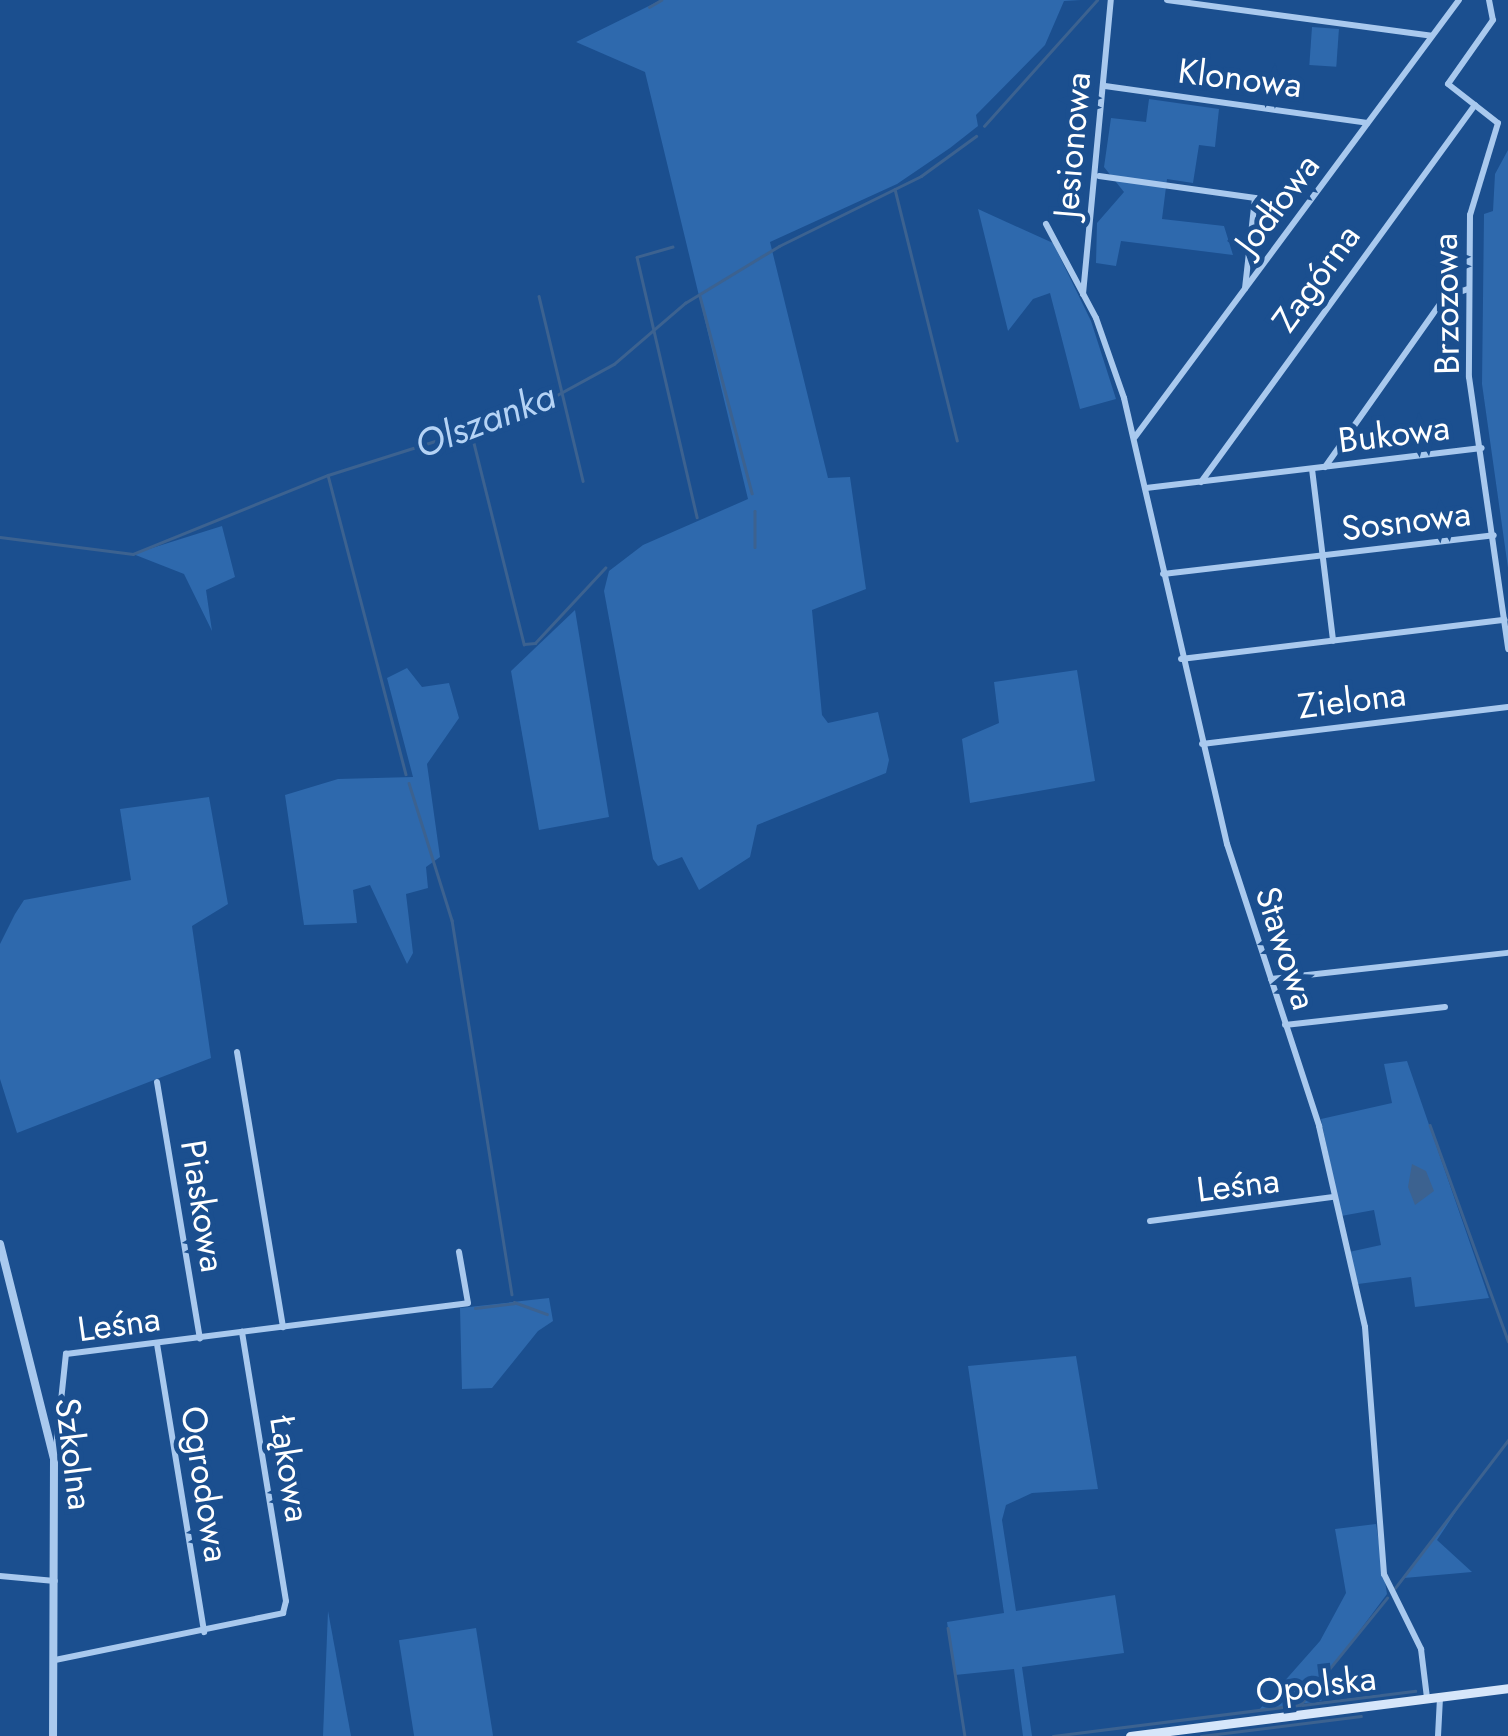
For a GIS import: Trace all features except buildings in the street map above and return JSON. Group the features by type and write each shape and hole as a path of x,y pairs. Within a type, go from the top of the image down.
{"main road":[{"name":"Opolska","path":"1130,1736 1508,1688"}],"street":[{"name":"Jesionowa","path":"1082,295 1099,176 1111,0"},
{"path":"1167,0 1432,36"},
{"name":"Jodłowa","path":"1135,437 1459,0"},
{"name":"Brzozowa","path":"1489,0 1493,20 1448,84 1498,124 1472,202 1468,289 1470,377 1508,648"},
{"name":"Klonowa","path":"1105,86 1368,123"},
{"name":"Zagórna","path":"1201,482 1475,106"},
{"path":"1099,176 1255,198 1245,288"},
{"name":"Stawowa","path":"1046,224 1082,295 1135,437 1202,744 1270,979 1318,1126 1366,1327 1384,1574 1421,1649 1427,1698"},
{"path":"1325,467 1445,297 1468,289"},
{"name":"Bukowa","path":"1146,488 1482,448"},
{"name":"Bukowa","path":"1312,468 1323,556"},
{"name":"Sosnowa","path":"1163,574 1494,536"},
{"name":"Sosnowa","path":"1323,556 1333,641"},
{"path":"1182,660 1504,620"},
{"name":"Zielona","path":"1202,744 1508,707"},
{"path":"1270,979 1508,953"},
{"path":"1285,1026 1445,1008"},
{"path":"236,1052 283,1327"},
{"name":"Piaskowa","path":"156,1082 200,1338"},
{"name":"Leśna","path":"1150,1221 1332,1197"},
{"name":"Szkolna","path":"0,1244 54,1459 53,1736"},
{"name":"Leśna","path":"54,1459 66,1354 468,1304 459,1252"},
{"name":"Łąkowa","path":"204,1632 283,1613 286,1601 242,1332"},
{"name":"Ogrodowa","path":"157,1344 204,1632"},
{"path":"48,1433 58,1429"},
{"path":"0,1576 56,1582"},
{"path":"55,1660 204,1632"},
{"path":"1438,1736 1440,1697"}],"shaded area":[{"path":"661,0 1081,0 1064,1 1045,45 976,115 978,126 950,148 897,184 770,242 828,478 850,477 866,589 812,610 822,715 828,723 878,712 889,760 886,773 757,825 750,857 699,890 682,857 658,866 653,859 604,591 609,571 643,545 748,499 645,72 576,42"},
{"path":"1312,27 1339,29 1336,67 1309,65"},
{"path":"1149,99 1219,109 1215,147 1199,145 1193,183 1167,179 1162,219 1224,226 1233,255 1121,241 1116,266 1096,263 1097,223 1124,192 1104,167 1111,118 1146,122"},
{"path":"1508,150 1508,568 1482,384 1484,214 1493,211 1495,174"},
{"path":"978,209 1053,243 1091,321 1116,399 1080,409 1050,293 1033,299 1008,331"},
{"path":"222,526 235,577 206,590 212,631 184,574 133,554"},
{"path":"575,610 609,817 539,830 511,671"},
{"path":"407,668 422,687 449,683 459,718 427,764 440,857 426,867 428,888 406,894 413,953 407,964 370,885 353,890 357,923 304,925 285,795 338,779 413,777 387,678"},
{"path":"1077,670 1095,781 970,803 962,739 999,723 994,682"},
{"path":"209,797 228,904 192,926 211,1058 17,1133 0,1079 0,944 15,914 24,900 131,880 120,809"},
{"path":"1407,1061 1489,1298 1415,1307 1411,1277 1358,1284 1349,1252 1381,1245 1374,1210 1341,1216 1321,1119 1392,1103 1384,1064"},
{"path":"1412,1164 1426,1171 1434,1191 1415,1205 1408,1187"},
{"path":"549,1298 553,1321 538,1331 492,1388 462,1389 460,1308"},
{"path":"1076,1356 1098,1489 1032,1493 1006,1505 1002,1520 1016,1611 1115,1595 1124,1653 1022,1667 1032,1736 1023,1736 1014,1669 955,1675 947,1622 1004,1613 968,1366"},
{"path":"1477,1480 1437,1540 1472,1572 1404,1578"},
{"path":"1376,1524 1387,1594 1328,1673 1331,1699 1258,1711 1320,1641 1346,1593 1335,1529"},
{"path":"328,1611 351,1736 323,1736"},
{"path":"476,1628 493,1736 414,1736 399,1640"}],"waterway":[{"path":"649,7 661,0"},
{"name":"Olszanka","path":"984,126 1097,0"},
{"name":"Olszanka","path":"0,537 133,554 328,475 524,413 614,364 685,303 779,246 921,176 976,136"},
{"path":"895,189 957,440"},
{"path":"673,247 637,257 697,517"},
{"name":"Olszanka","path":"539,296 583,481"},
{"path":"700,296 752,493"},
{"path":"470,427 524,644 535,643 605,568"},
{"path":"328,475 406,774"},
{"path":"755,511 755,547"},
{"path":"409,783 452,920 512,1294"},
{"path":"1430,1125 1508,1341"},
{"path":"514,1302 547,1314"},
{"path":"475,1308 514,1303"},
{"path":"1395,1588 1508,1440"},
{"path":"1053,1736 1300,1705 1387,1598"},
{"path":"948,1628 965,1736"},
{"path":"1302,1705 1415,1691"},
{"path":"1201,1736 1361,1716"}]}
